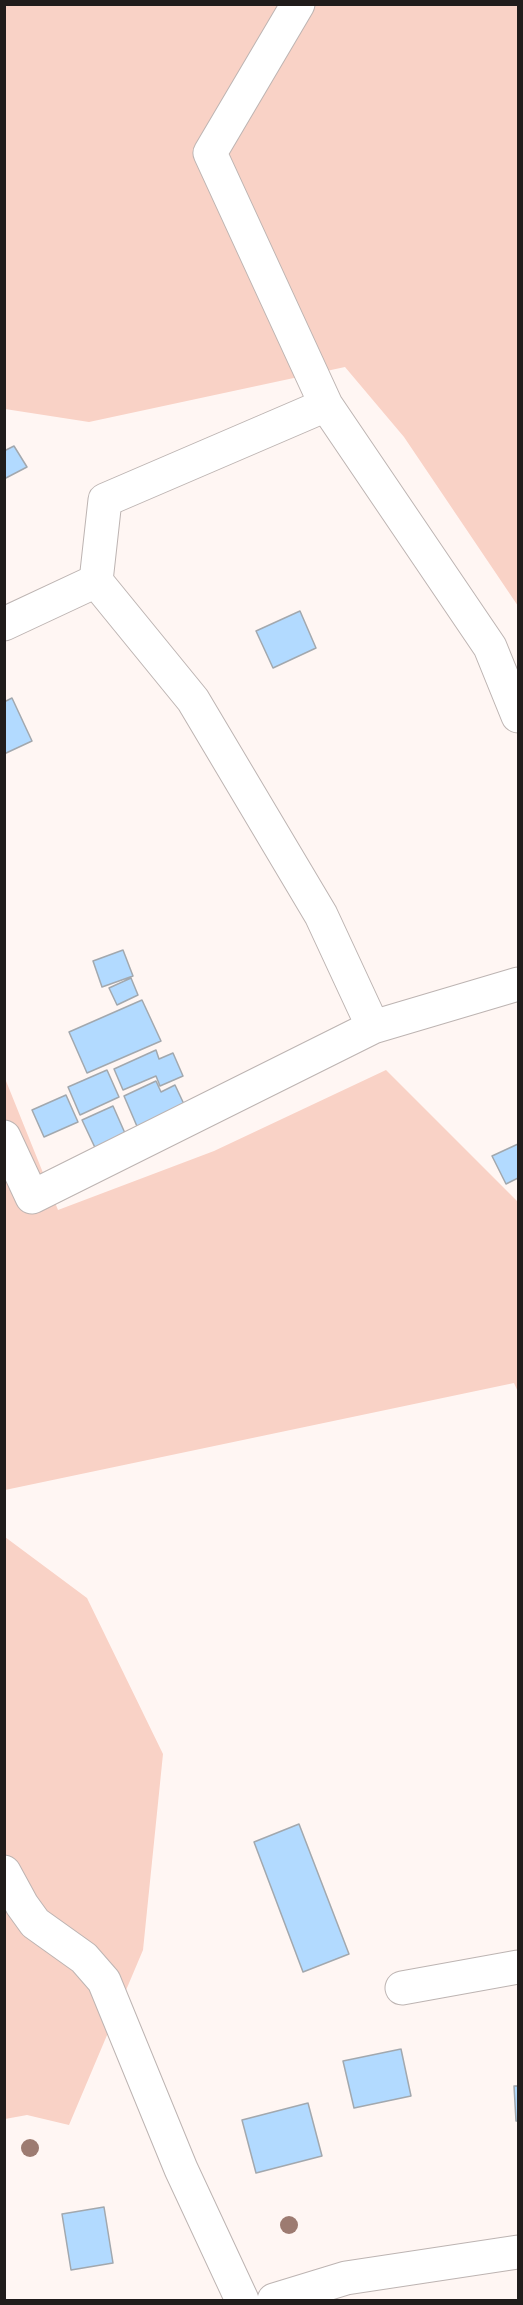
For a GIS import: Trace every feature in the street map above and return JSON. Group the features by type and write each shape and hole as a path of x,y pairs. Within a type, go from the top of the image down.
{"street":[{"path":"298,4 210,153 326,405 490,647 519,716"},
{"path":"326,405 105,500 96,581 193,700 321,915 373,1027"},
{"path":"4,624 96,581"},
{"path":"4,1137 32,1197 373,1027 519,984"},
{"path":"4,1872 35,1923 84,1958 104,1982 181,2169 242,2301"},
{"path":"402,1988 519,1966"},
{"path":"274,2301 323,2293 346,2278 519,2252"}],"shaded area":[{"path":"4,5 518,5 518,606 404,437 345,367 89,422 5,409"},
{"path":"386,1070 518,1202 518,1392 514,1383 5,1490 4,1076 58,1210 214,1151"},
{"path":"5,1537 87,1598 163,1754 143,1950 69,2125 27,2115 5,2119"}],"building":[{"path":"14,446 27,467 4,479 4,451"},
{"path":"300,611 316,648 273,668 256,631"},
{"path":"12,698 32,741 4,754 4,702"},
{"path":"123,950 133,976 102,987 93,961"},
{"path":"131,978 138,995 117,1005 109,988"},
{"path":"142,1000 161,1041 87,1073 69,1032"},
{"path":"156,1050 159,1059 173,1053 183,1076 160,1086 156,1076 123,1090 114,1069"},
{"path":"107,1070 119,1097 80,1115 68,1087"},
{"path":"156,1081 161,1092 175,1085 190,1117 142,1138 124,1096"},
{"path":"66,1095 78,1122 44,1137 32,1110"},
{"path":"113,1106 128,1140 98,1154 82,1120"},
{"path":"518,1144 518,1178 506,1184 492,1156"},
{"path":"299,1824 349,1954 303,1972 254,1842"},
{"path":"401,2049 411,2096 354,2108 343,2061"},
{"path":"514,2086 518,2086 518,2121 516,2121"},
{"path":"308,2103 322,2156 256,2173 242,2120"},
{"path":"104,2207 113,2263 71,2270 62,2214"}]}
